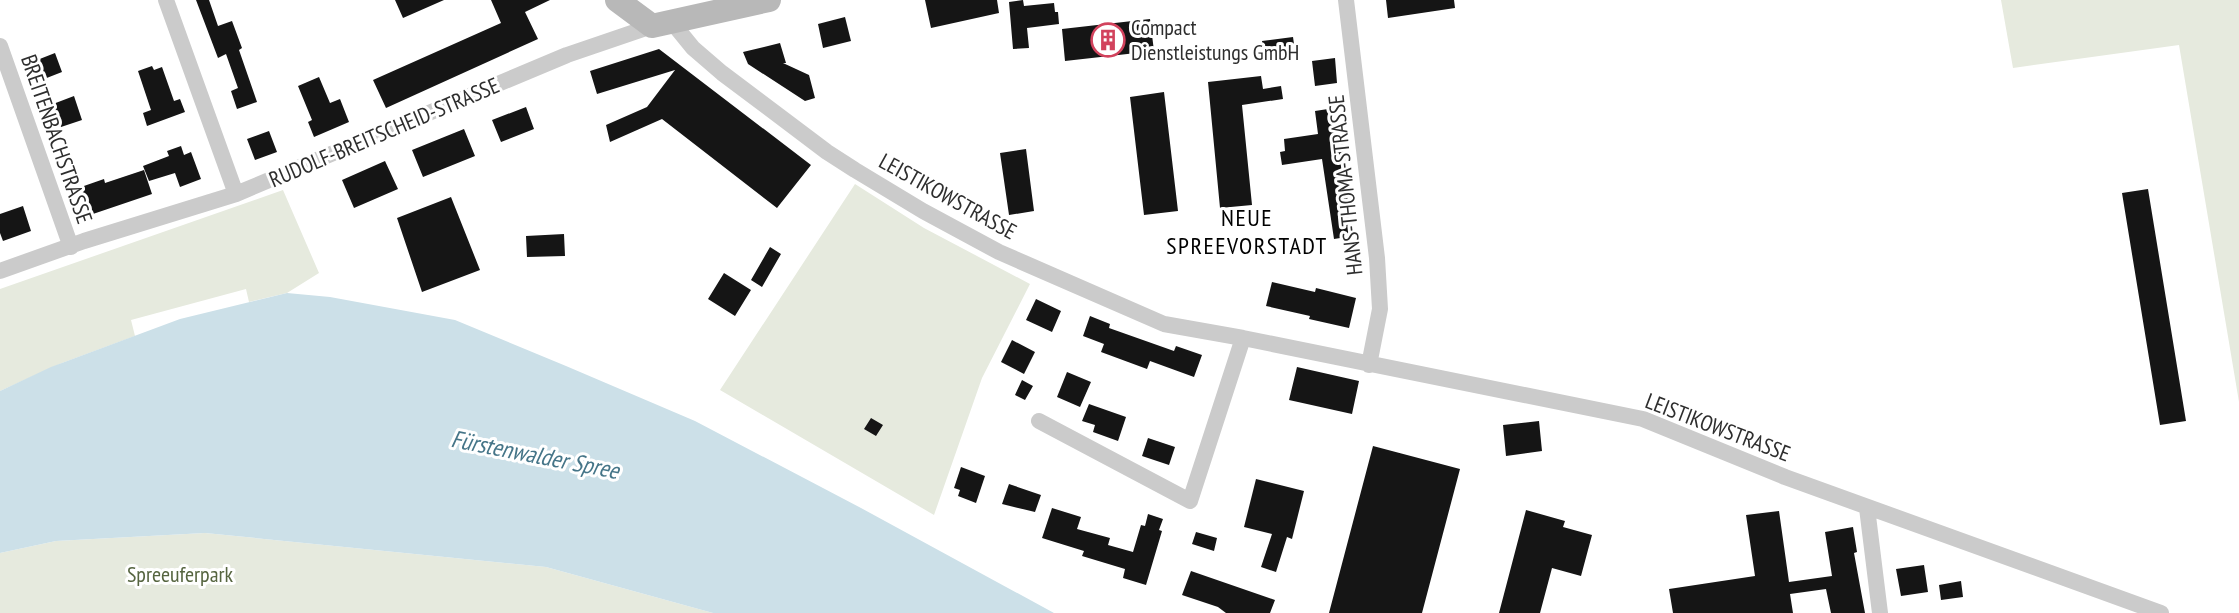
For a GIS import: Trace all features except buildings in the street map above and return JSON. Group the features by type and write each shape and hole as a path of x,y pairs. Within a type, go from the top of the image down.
{"main road":[{"path":"617,0 662,23"},
{"name":"RUDOLF-BREITSCHEID-STRASSE","path":"662,23 769,0"}],"street":[{"path":"166,0 236,194"},
{"name":"HANS-THOMA-STRASSE","path":"1346,0 1377,258 1380,309 1370,365"},
{"name":"RUDOLF-BREITSCHEID-STRASSE","path":"0,271 236,194 567,55 662,23"},
{"name":"LEISTIKOWSTRASSE","path":"662,23 722,73 827,152 923,211 999,252 1164,324 1643,419 1867,508 2161,613"},
{"name":"BREITENBACHSTRASSE","path":"0,46 70,247"},
{"path":"1039,421 1190,501 1243,338"},
{"path":"1867,508 1880,613"}],"green space":[{"path":"2001,0 2239,0 2239,402 2179,45 2013,68"},
{"path":"855,184 924,228 1030,284 982,378 934,515 720,390"},
{"path":"283,190 319,273 287,293 249,302 246,289 131,320 135,336 62,363 0,391 0,289"},
{"name":"Spreeuferpark","path":"205,533 546,567 713,613 0,613 0,553 56,541"}],"water":[{"name":"Fürstenwalder Spree","path":"287,293 330,297 455,320 566,366 695,421 1054,613 713,613 546,567 205,533 56,541 0,553 0,391 51,367 180,319"}],"place":[{"name":"Compact Dienstleistungs GmbH","path":"1108,40"}],"district":[{"name":"NEUE SPREEVORSTADT","path":"1247,232"}]}
